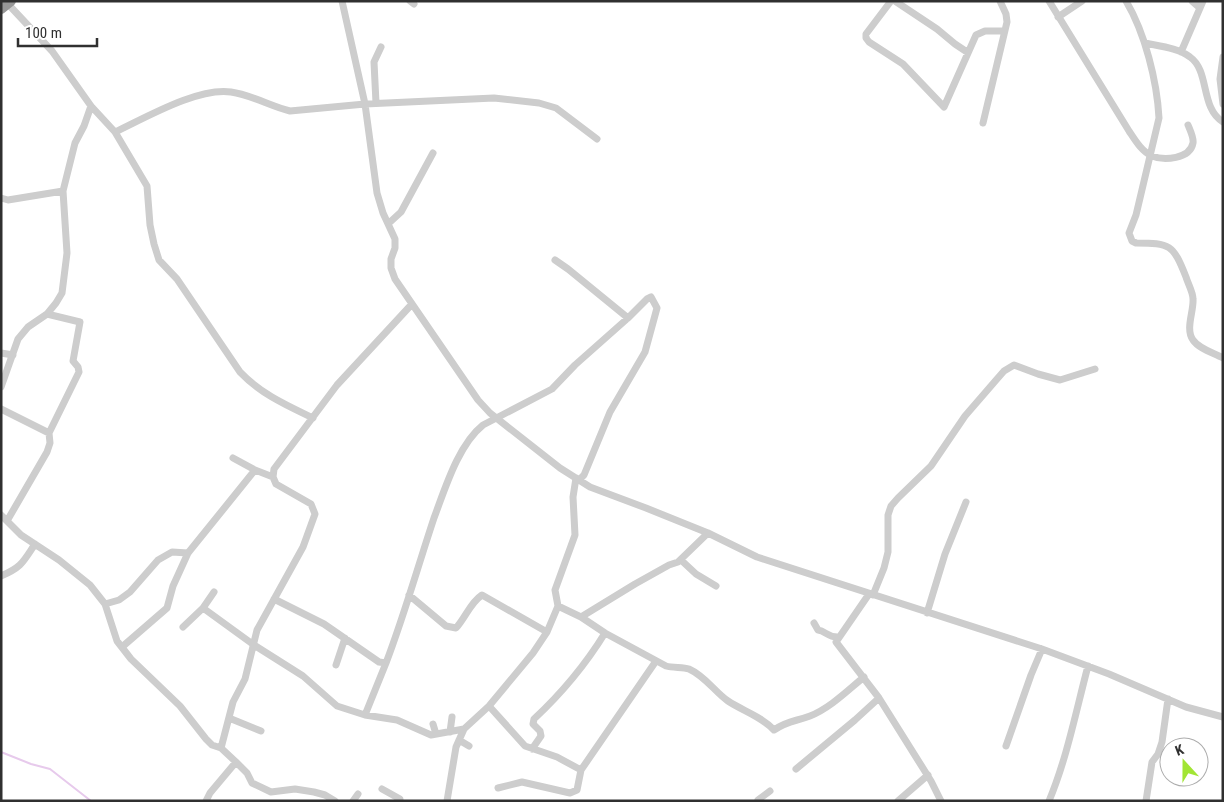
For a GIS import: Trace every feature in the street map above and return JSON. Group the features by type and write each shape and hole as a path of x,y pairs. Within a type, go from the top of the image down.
{"street":[{"path":"342,1 365,104 377,193 383,213 395,239 395,248 391,259 391,268 395,280 478,400 497,418 560,468 590,487 708,533 757,557 1042,649 1186,707 1223,717"},
{"path":"967,52 937,29 893,1 866,34 869,42 903,64 944,107 973,38 980,33 1004,31"},
{"path":"983,123 1007,18 1000,1"},
{"path":"1050,1 1058,17 1139,145 1151,156 1173,158 1187,152 1191,148 1193,141 1188,125"},
{"path":"1058,17 1082,1"},
{"path":"1126,1 1137,21 1145,43 1159,118 1136,215 1129,233 1130,237 1136,243 1161,243 1173,250 1178,257 1194,297 1190,327 1192,338 1200,346 1223,358"},
{"path":"1181,52 1202,4 1192,1"},
{"path":"7,5 52,51 91,106 115,132 147,186 152,234 159,260 177,279 240,372 252,384 270,396 312,418"},
{"path":"1145,43 1181,52 1196,61 1210,108 1223,122"},
{"path":"376,103 374,62 381,47"},
{"path":"1223,57 1220,79 1223,104"},
{"path":"115,132 161,110 217,90 252,97 290,111 376,103 494,98 539,103 556,108 597,139"},
{"path":"1,387 18,339 28,327 47,314 56,304 62,293 67,253 63,191 75,143 84,126 91,106"},
{"path":"389,223 402,212 434,153"},
{"path":"1,198 8,200 63,191"},
{"path":"555,260 568,268 628,318"},
{"path":"365,715 386,663 444,492 462,451 475,431 552,389 575,365 651,297 657,308 646,352 610,412 584,475 578,479 573,497 575,535 555,590 558,606 546,632 532,653 489,706 464,729 456,747 447,801"},
{"path":"272,478 274,469 337,385 412,304"},
{"path":"7,521 47,452 50,443 49,433 79,372 73,361 80,322 47,314"},
{"path":"1,353 13,354"},
{"path":"941,801 928,775 879,698 837,646 836,642 871,595 884,568 888,552 888,515 891,506 931,466 965,416 1004,371 1014,365 1060,380 1095,369"},
{"path":"1,409 49,433"},
{"path":"221,748 234,702 245,679 257,630 303,547 315,514 312,504 276,484 272,478 232,458"},
{"path":"122,647 167,608 173,586 188,553 255,470"},
{"path":"927,612 945,554 966,502"},
{"path":"1,515 21,534 59,560 90,585 105,604 117,641 131,659 184,705 206,739 212,745 221,748 236,762 247,773 252,783 271,792 295,789 325,795 335,801"},
{"path":"581,617 635,584 681,560 708,533"},
{"path":"1,576 17,570 35,544"},
{"path":"105,604 119,600 130,592 158,560 172,552 188,553"},
{"path":"681,560 696,574 716,586"},
{"path":"183,627 203,608 214,592"},
{"path":"409,595 446,626 456,628 466,616 474,600 482,595 546,632"},
{"path":"274,600 324,624 379,662 386,663"},
{"path":"558,606 581,617 605,633 656,661 676,668 687,668 698,675 726,700 743,711 756,716 774,730 785,722 810,716 826,707 864,678"},
{"path":"203,608 303,676 338,706 365,715 397,720 431,735 464,729"},
{"path":"814,623 818,630 822,630 829,636 839,637"},
{"path":"532,749 541,736 533,724 534,719 563,691 605,633"},
{"path":"336,665 345,638"},
{"path":"1006,746 1042,649"},
{"path":"498,788 522,782 570,793 577,790 581,770 656,661"},
{"path":"1049,801 1055,788 1088,666"},
{"path":"796,770 879,698"},
{"path":"1146,801 1152,762 1158,754 1162,742 1168,699"},
{"path":"489,706 526,746 558,757 581,770"},
{"path":"450,732 452,717"},
{"path":"229,718 261,731"},
{"path":"433,724 436,734"},
{"path":"459,740 469,746"},
{"path":"206,801 210,793 236,762"},
{"path":"898,801 928,775"},
{"path":"382,789 400,799 400,801"},
{"path":"759,801 770,791"}],"waterway":[{"path":"1,752 31,764 50,769 91,801"}]}
